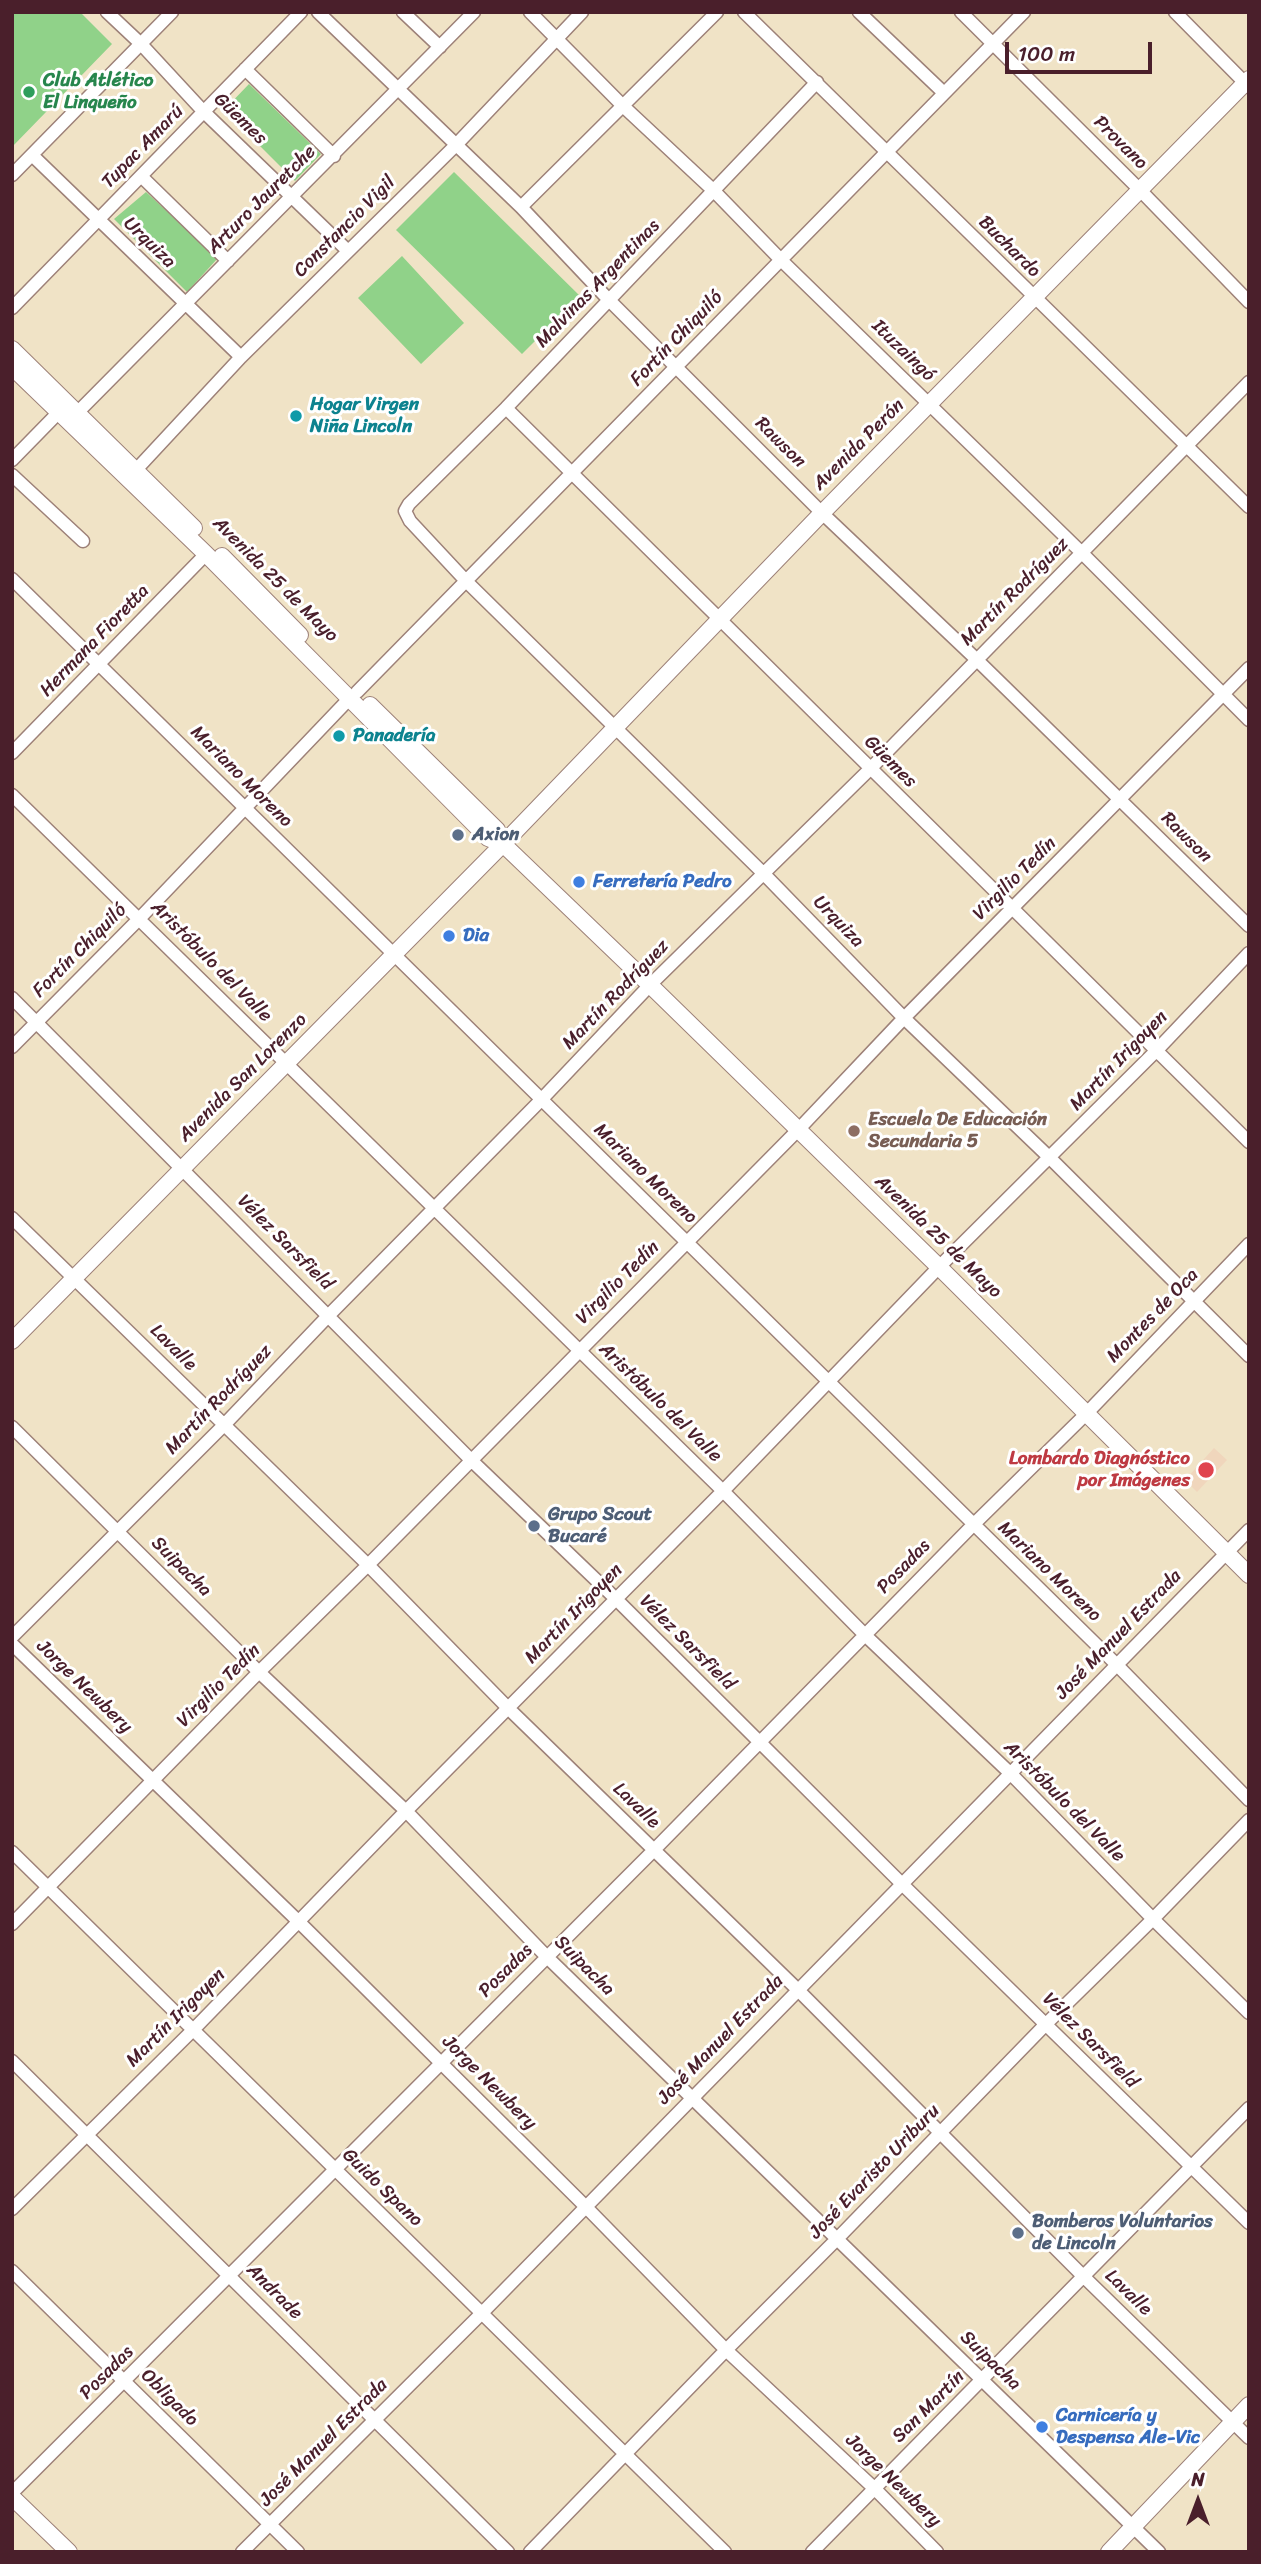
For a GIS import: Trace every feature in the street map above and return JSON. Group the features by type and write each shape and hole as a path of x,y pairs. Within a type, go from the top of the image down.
{"main road":[{"name":"Avenida Perón","path":"503,844 822,513 1248,83"},
{"name":"Avenida 25 de Mayo","path":"12,349 68,413 353,696 488,838 503,844 650,985 1249,1575"},
{"name":"Avenida 25 de Mayo","path":"12,367 135,471 209,551"},
{"name":"Avenida San Lorenzo","path":"12,1341 503,844"},
{"path":"1109,2552 1249,2405"},
{"path":"12,2495 69,2552"}],"street":[{"name":"Güemes","path":"107,12 141,44 203,111 348,251"},
{"path":"12,175 172,12"},
{"name":"Tupac Amarú","path":"12,308 301,12"},
{"name":"Rawson","path":"318,12 521,207 608,299 822,513 976,659 1249,926"},
{"path":"403,12 440,47"},
{"name":"Arturo Jauretche","path":"12,460 68,413 184,304 334,156 474,12"},
{"name":"Ituzaingó","path":"530,12 1249,720"},
{"name":"Constancio Vigil","path":"135,471 241,358 455,146 582,12"},
{"path":"521,207 717,12"},
{"name":"Buchardo","path":"744,12 1249,507"},
{"path":"859,12 944,93"},
{"name":"Provano","path":"961,12 1249,302"},
{"name":"Fortín Chiquiló","path":"12,1047 1024,12"},
{"path":"1175,12 1248,83"},
{"path":"245,69 334,156"},
{"name":"Malvinas Argentinas","path":"405,511 817,82"},
{"name":"Urquiza","path":"32,155 241,358"},
{"path":"141,176 228,261"},
{"name":"Martín Rodríguez","path":"12,1637 224,1426 650,985 870,769 1249,382"},
{"name":"Güemes","path":"506,408 1249,1142"},
{"path":"12,475 83,541"},
{"name":"Urquiza","path":"405,511 410,520 466,581 764,874 904,1018 1050,1158 1249,1356"},
{"name":"Hermana Fioretta","path":"12,753 209,551"},
{"name":"Mariano Moreno","path":"12,579 1116,1664 1249,1800"},
{"name":"Virgilio Tedín","path":"12,1924 798,1130 904,1018 1249,668"},
{"name":"Aristóbulo del Valle","path":"12,795 141,918 723,1491 865,1635 1011,1774 1249,2013"},
{"name":"Martín Irigoyen","path":"12,2209 194,2029 723,1491 939,1267 1157,1050 1249,953"},
{"name":"Vélez Sarsfield","path":"12,998 471,1460 616,1599 903,1885 1249,2223"},
{"name":"Lavalle","path":"12,1218 797,1989 1249,2438"},
{"name":"Montes de Oca","path":"1086,1414 1249,1244"},
{"name":"Posadas","path":"12,2495 1086,1414"},
{"name":"Suipacha","path":"12,1426 259,1672 406,1811 547,1957 1159,2552"},
{"name":"José Manuel Estrada","path":"242,2552 483,2312 1249,1530"},
{"name":"Jorge Newbery","path":"12,1644 298,1921 586,2206 726,2350 937,2552"},
{"name":"José Evaristo Uriburu","path":"530,2552 1249,1820"},
{"name":"Guido Spano","path":"12,1852 725,2552"},
{"name":"Andrade","path":"12,2061 508,2552"},
{"name":"San Martín","path":"812,2552 1249,2108"},
{"name":"Obligado","path":"12,2271 298,2552"}],"shaded area":[{"name":"Lombardo Diagnóstico por Imágenes","path":"1214,1448 1227,1460 1197,1492 1185,1480"}],"green space":[{"path":"12,12 80,12 112,44 12,147"},
{"path":"249,84 321,154 295,181 224,110"},
{"path":"454,172 580,296 522,354 396,230"},
{"path":"146,192 218,258 187,292 114,219"},
{"path":"402,256 464,323 421,364 358,298"}],"place":[{"name":"Club Atlético El Linqueño","path":"29,92"},
{"name":"Hogar Virgen Niña Lincoln","path":"296,416"},
{"name":"Panadería","path":"339,736"},
{"name":"Axion","path":"458,835"},
{"name":"Ferretería Pedro","path":"579,882"},
{"name":"Dia","path":"449,936"},
{"name":"Escuela De Educación Secundaria 5","path":"854,1131"},
{"name":"Lombardo Diagnóstico por Imágenes","path":"1206,1470"},
{"name":"Grupo Scout Bucaré","path":"534,1526"},
{"name":"Bomberos Voluntarios de Lincoln","path":"1018,2233"},
{"name":"Carnicería y Despensa Ale-Vic","path":"1042,2427"}]}
